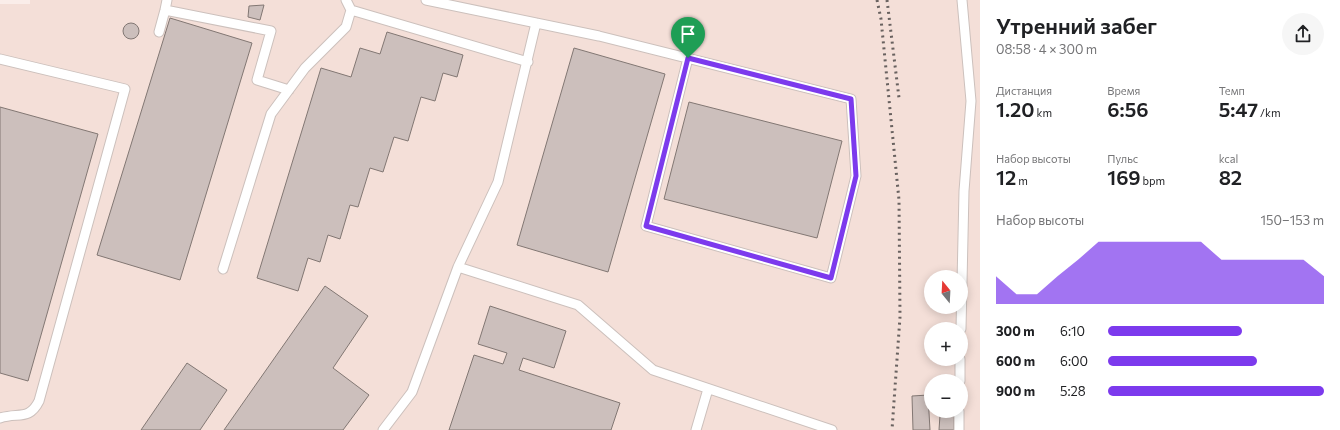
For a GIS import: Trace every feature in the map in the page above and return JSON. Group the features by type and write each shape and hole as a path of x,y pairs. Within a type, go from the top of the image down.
{"lane":[{"path":"159,32 167,0"},
{"path":"223,269 271,114 305,68 346,27 351,10 346,0"},
{"path":"426,0 599,36 688,58 851,99 856,176 831,278 646,226 688,58"},
{"path":"961,322 964,191 970,101 962,0"},
{"path":"165,10 271,31 257,80 289,90"},
{"path":"351,10 528,62"},
{"path":"384,430 412,392 458,267 498,182 528,62 536,23"},
{"path":"0,59 125,89 39,401 35,409 26,415 0,418"},
{"path":"458,267 578,305 653,370 832,430"},
{"path":"696,430 708,389"},
{"path":"959,418 959,430"}],"shaded area":[{"path":"30,0 980,0 980,430 0,430 0,4 30,4"}],"building":[{"path":"264,5 260,20 248,17 249,6"},
{"path":"170,18 252,43 180,280 97,255"},
{"path":"131,23 137,25 139,31 137,37 131,39 125,37 123,31 125,25"},
{"path":"387,32 463,55 457,77 443,73 435,101 421,97 408,141 394,137 383,172 370,168 358,207 350,205 340,239 328,235 320,262 308,258 298,291 257,278 321,68 351,77 360,48 380,54"},
{"path":"574,48 665,74 608,272 517,245"},
{"path":"689,102 842,141 817,238 664,199"},
{"path":"0,107 98,134 28,381 0,373"},
{"path":"325,286 368,316 333,368 369,395 343,430 224,430"},
{"path":"490,306 566,331 554,368 523,358 519,370 620,403 611,430 449,430 474,355 503,364 507,353 478,344"},
{"path":"187,363 227,390 200,430 141,430"},
{"path":"924,395 924,418 929,418 930,430 913,430 912,396"},
{"path":"940,418 954,418 954,430 939,430"}],"railway":[{"path":"877,0 881,19 899,200 900,317 892,430"},
{"path":"887,0 899,98"}],"route":[{"path":"688,58 851,99 856,176 831,278 646,226 688,58"}]}
